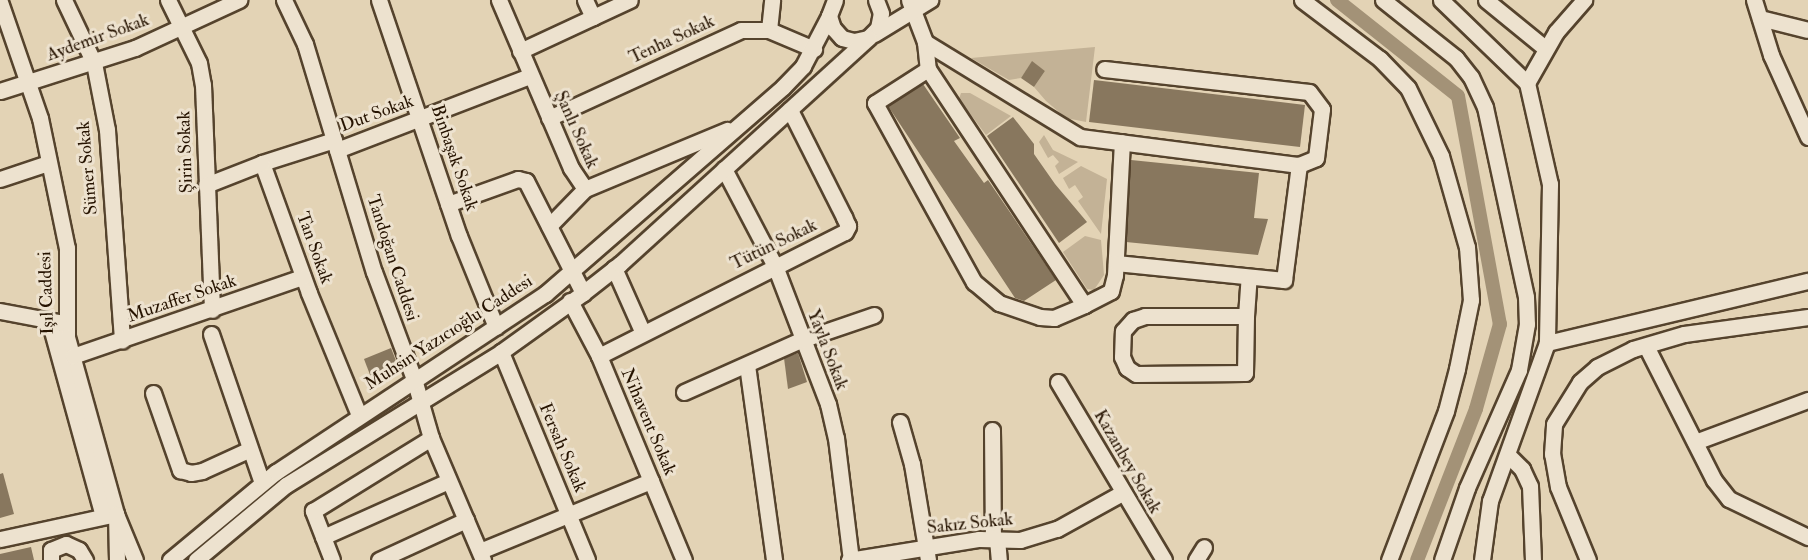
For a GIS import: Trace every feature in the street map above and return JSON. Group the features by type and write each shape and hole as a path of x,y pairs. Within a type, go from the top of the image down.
{"street":[{"name":"Sümer Sokak","path":"64,0 94,63 106,130 122,340"},
{"name":"Şirin Sokak","path":"168,0 199,63 203,85 212,310"},
{"name":"Aydemir Sokak","path":"0,91 94,63 182,27 239,0"},
{"name":"Tandoğan Caddesi","path":"284,0 305,44 374,272 414,380 431,438 481,555"},
{"name":"Binbaşak Sokak","path":"379,0 448,204 496,327"},
{"name":"Şanlı Sokak","path":"499,0 549,118 580,186 585,189 737,126"},
{"path":"585,0 593,17"},
{"path":"520,51 630,0"},
{"path":"769,30 772,0"},
{"path":"831,6 833,28 842,38 854,41 871,36 881,20 876,0"},
{"path":"196,560 286,485 501,352 577,297 614,268 871,36 910,5 930,0"},
{"path":"1302,0 1380,59 1408,88 1441,156 1467,247 1471,300 1457,369 1446,411 1389,560"},
{"path":"1383,0 1456,58 1471,77 1485,107 1526,297 1527,324 1519,370 1467,488 1442,560"},
{"path":"1441,0 1527,83 1550,184 1548,343 1487,513 1482,560"},
{"path":"1486,0 1546,49"},
{"path":"1527,83 1546,49 1584,0"},
{"path":"1754,0 1771,55 1808,137"},
{"name":"Işıl Caddesi","path":"0,2 30,82 67,248 65,323 109,515"},
{"path":"910,5 925,42 928,69 1084,305"},
{"name":"Muhsin Yazıcıoğlu Caddesi","path":"170,560 262,483 359,415 496,327 573,271 783,87 814,49 831,6"},
{"path":"1760,18 1808,30"},
{"name":"Tenha Sokak","path":"549,118 728,36 753,28 769,30 814,49"},
{"path":"925,42 1080,137 1299,165 1316,159 1323,130 1320,103 1309,92 1104,69"},
{"path":"928,69 875,104 974,282 999,303 1040,317 1054,318 1111,291 1116,263 1122,142"},
{"name":"Dut Sokak","path":"335,145 420,120 530,76"},
{"name":"Tütün Sokak","path":"598,356 845,232 848,226 790,110"},
{"path":"206,185 262,163 335,145"},
{"path":"0,179 48,163"},
{"name":"Tan Sokak","path":"262,163 303,277 359,415"},
{"path":"1116,263 1284,280 1299,165"},
{"name":"Yayla Sokak","path":"724,168 775,266 832,420 850,560"},
{"name":"Nihavent Sokak","path":"448,204 518,179 526,181 573,271 577,297 598,356 684,560"},
{"path":"549,226 585,189"},
{"path":"614,268 643,333"},
{"name":"Muzaffer Sokak","path":"73,356 303,277"},
{"path":"1246,316 1145,316 1133,320 1123,331 1122,357 1127,368 1136,374 1245,373 1249,277"},
{"path":"1548,343 1808,281"},
{"path":"0,310 65,323"},
{"path":"684,392 801,340 874,315"},
{"path":"1588,560 1558,487 1552,454 1554,424 1580,382 1597,367 1646,346 1684,334 1808,317"},
{"path":"49,320 109,515 117,560"},
{"path":"211,334 248,450 262,483"},
{"path":"1646,346 1695,442 1729,500 1808,537"},
{"name":"Fersah Sokak","path":"501,352 587,560"},
{"path":"747,365 774,560"},
{"name":"Kazanbey Sokak","path":"1058,382 1122,493 1164,560"},
{"path":"153,393 180,470 202,471 248,450"},
{"path":"1695,442 1808,400"},
{"path":"900,422 927,554"},
{"path":"992,430 995,539 999,560"},
{"path":"332,560 313,511 431,438"},
{"path":"1508,455 1522,469 1530,486 1533,560"},
{"path":"323,537 448,481"},
{"path":"481,555 568,514 651,481"},
{"name":"Sakız Sokak","path":"850,560 927,554 995,539 1020,540 1057,529 1122,493"},
{"path":"0,539 109,515"},
{"path":"109,515 135,560"},
{"path":"380,560 466,520"},
{"path":"51,560 51,550 66,544 79,550 85,560"}],"shaded area":[{"path":"1095,47 1086,122 1066,118 1046,101 1034,87 1045,71 1032,62 1021,78 1009,80 971,58"},
{"path":"961,93 970,93 1011,116 986,135 959,99"},
{"path":"1044,135 1053,150 1078,162 1059,174 1055,166 1059,162 1053,155 1048,158 1039,142"},
{"path":"1081,166 1107,179 1101,234 1078,201 1083,197 1075,185 1069,189 1063,178"},
{"path":"1085,236 1101,240 1104,275 1094,290 1087,289 1063,252"}],"building":[{"path":"1032,61 1045,71 1034,87 1021,78"},
{"path":"1094,80 1305,105 1300,147 1089,122"},
{"path":"923,84 960,138 954,141 984,183 988,180 1056,280 1024,301 1015,298 888,106"},
{"path":"1013,117 1034,144 1034,154 1055,184 1087,222 1059,243 987,136"},
{"path":"1131,160 1259,173 1254,218 1268,219 1258,255 1126,242"},
{"path":"391,348 400,371 375,388 364,359"},
{"path":"798,353 807,382 788,389 784,358"},
{"path":"3,473 14,514 0,518 0,474"},
{"path":"31,547 34,560 0,560 0,554"}],"waterway":[{"path":"1337,0 1458,96 1500,324 1476,409 1417,560"}]}
